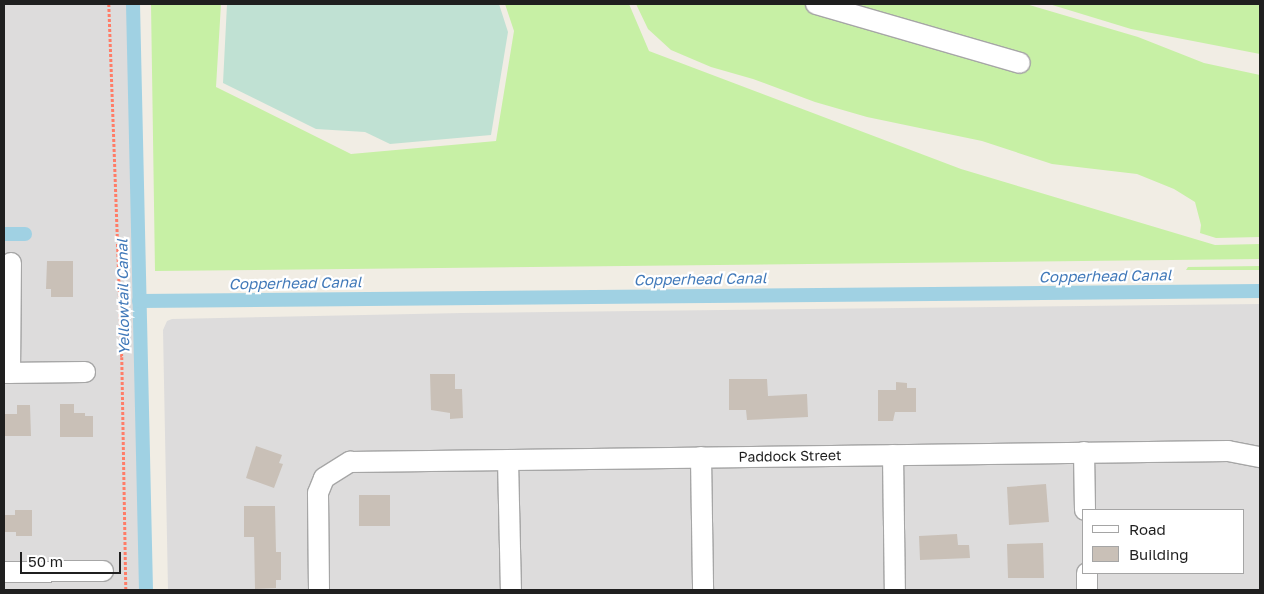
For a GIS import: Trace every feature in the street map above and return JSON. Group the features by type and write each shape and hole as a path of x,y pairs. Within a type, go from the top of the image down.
{"street":[{"path":"816,4 1020,63"},
{"path":"11,263 7,373 85,372"},
{"name":"Paddock Street","path":"319,590 318,493 324,478 350,462 1228,451 1260,457"},
{"path":"1084,452 1085,509"},
{"path":"893,455 895,590"},
{"path":"701,457 703,590"},
{"path":"508,460 511,590"},
{"path":"4,572 103,571"},
{"path":"1087,574 1087,590"}],"path":[{"path":"109,4 122,357 126,590"}],"shaded area":[{"path":"4,4 130,4 141,590 4,590"},
{"path":"1260,304 1260,590 168,590 163,330 167,321 172,319 462,313"}],"green space":[{"path":"151,4 221,4 216,87 351,154 496,141 514,31 505,4 629,4 649,51 961,169 1215,245 1260,244 1260,259 155,271"},
{"path":"227,4 499,4 508,32 491,135 390,144 365,132 316,129 223,83"},
{"path":"636,4 1026,4 1138,37 1204,63 1260,75 1260,237 1216,238 1200,233 1201,225 1195,202 1174,189 1137,174 1052,164 982,141 867,117 815,102 753,79 711,67 671,50 648,29"},
{"path":"1049,4 1260,4 1260,54 1131,29"},
{"path":"1260,266 1260,270 1186,270 1188,267"}],"building":[{"path":"47,261 73,261 73,297 51,297 51,289 46,289"},
{"path":"430,374 455,374 455,389 462,389 463,418 450,419 450,413 431,410"},
{"path":"729,379 767,379 768,396 807,394 808,417 747,420 746,410 729,410"},
{"path":"896,382 907,383 907,388 916,388 916,412 895,412 893,421 878,421 878,390 896,390"},
{"path":"60,404 74,404 74,413 85,413 85,416 93,416 93,437 60,437"},
{"path":"17,405 30,405 31,436 4,436 4,414 17,414"},
{"path":"256,446 282,455 279,463 283,464 274,488 246,478"},
{"path":"1046,484 1049,522 1009,525 1007,487"},
{"path":"359,495 390,495 390,526 359,526"},
{"path":"244,506 275,506 276,552 281,552 281,580 276,580 276,588 255,589 254,537 244,537"},
{"path":"15,510 32,510 32,536 16,536 16,532 4,532 4,515 15,515"},
{"path":"957,534 958,545 969,545 970,558 920,560 919,536"},
{"path":"1043,543 1044,578 1008,578 1007,544"}],"waterway":[{"name":"Copperhead Canal","path":"133,4 146,590"},
{"path":"4,234 25,234"},
{"name":"Copperhead Canal","path":"139,301 1260,291"}],"water label":[{"name":"Yellowtail Canal","path":"123,297"}]}
